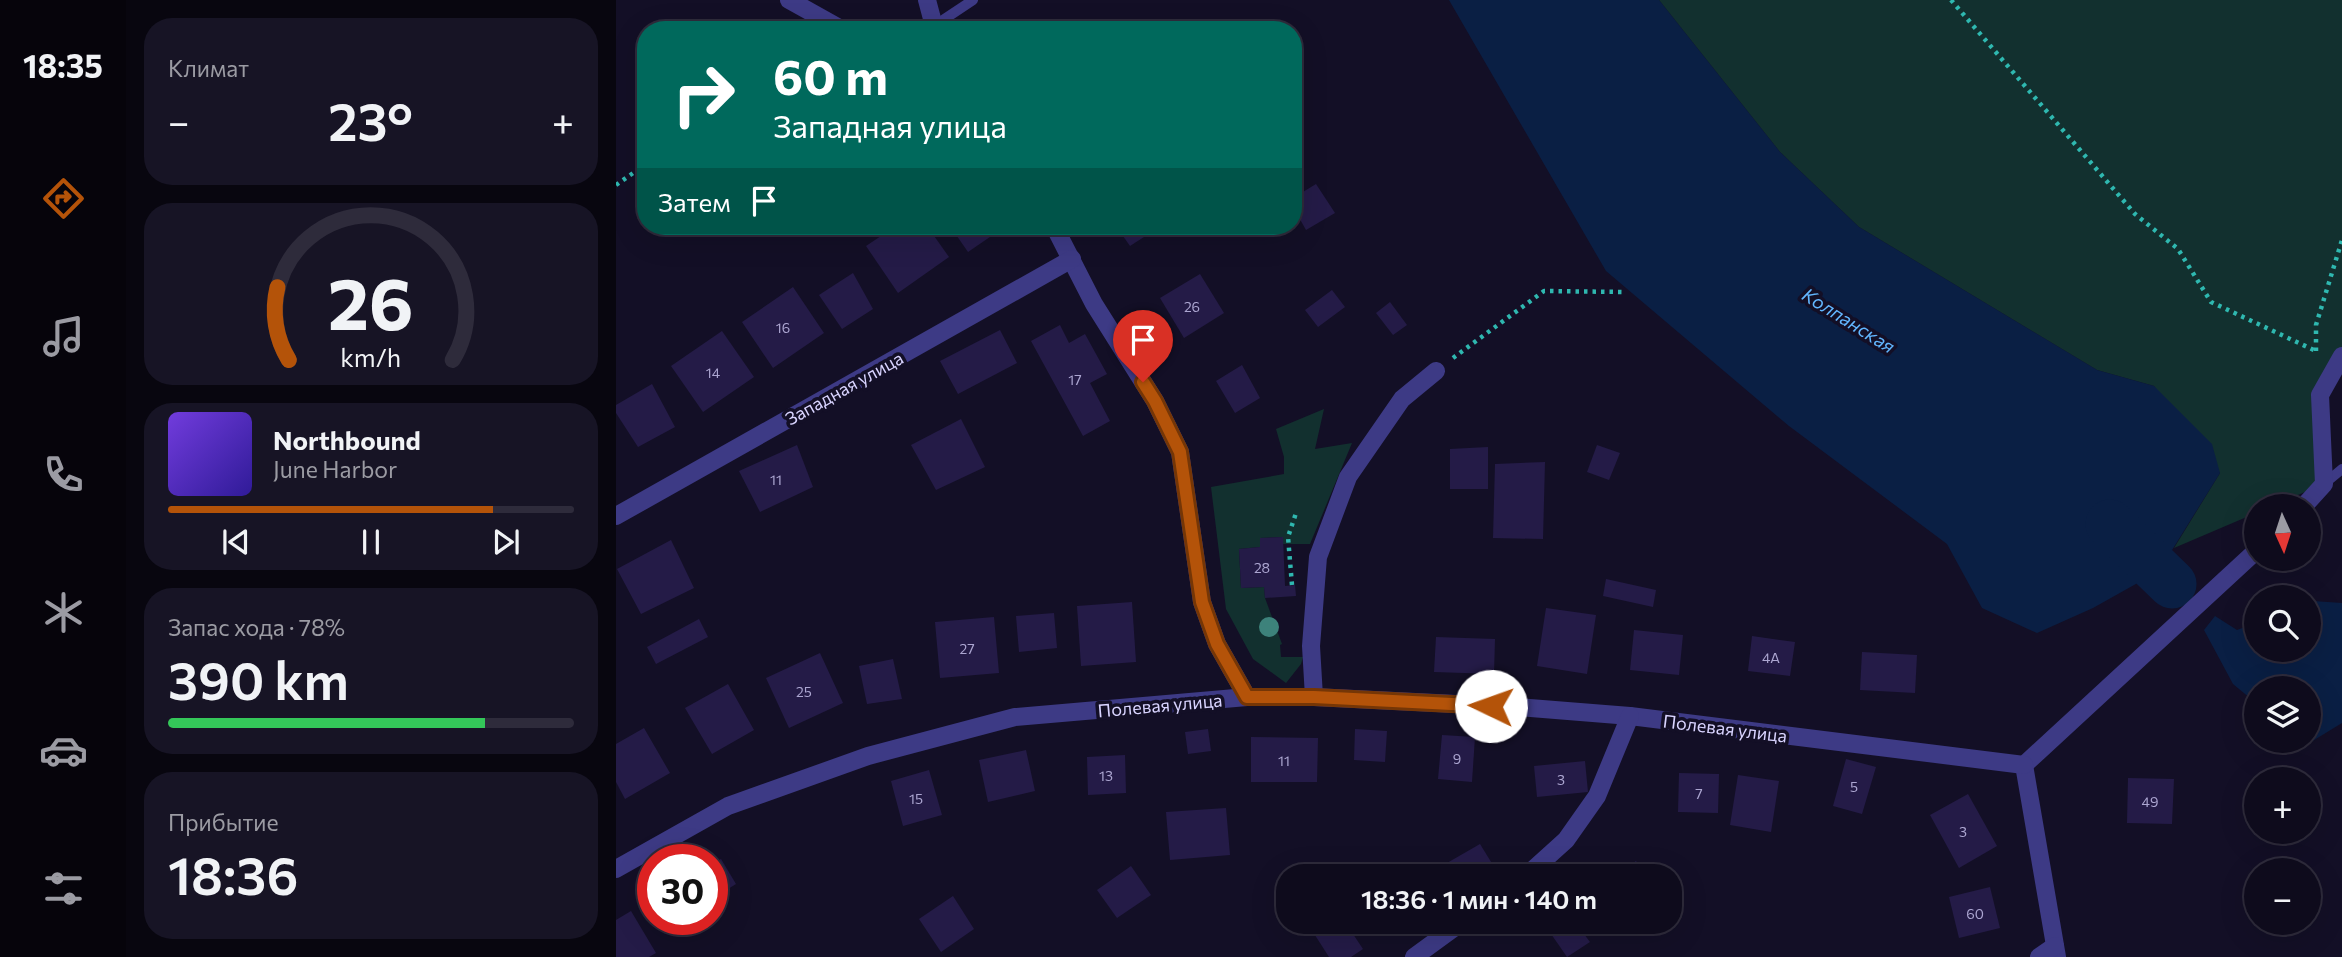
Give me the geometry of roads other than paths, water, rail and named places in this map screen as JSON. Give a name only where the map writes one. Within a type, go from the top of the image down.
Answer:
[{"type":"street","points":[[789,0],[827,21]]},
{"type":"street","points":[[927,0],[932,21]]},
{"type":"street","points":[[1059,235],[1094,304],[1155,401],[1180,452],[1202,602],[1217,644],[1247,697]]},
{"type":"street","name":"Западная улица","points":[[616,516],[1072,259]]},
{"type":"street","points":[[2314,494],[2323,484],[2320,395],[2342,356]]},
{"type":"street","points":[[1314,697],[1307,653],[1318,557],[1348,477],[1402,399],[1436,372]]},
{"type":"street","points":[[2039,957],[2056,951],[2024,765],[2244,562]]},
{"type":"street","name":"Полевая улица","points":[[616,869],[728,806],[868,756],[1015,718],[1247,697],[1314,697],[1517,707],[1630,716],[2024,765]]},
{"type":"street","points":[[1539,864],[1566,840],[1597,796],[1630,716]]},
{"type":"street","points":[[1414,957],[1445,934]]},
{"type":"lane","points":[[944,21],[972,0]]},
{"type":"lane","points":[[2323,484],[2342,469]]},
{"type":"water","name":"Колпанская","points":[[1449,0],[1659,0],[1780,152],[1859,227],[2097,370],[2154,386],[2212,444],[2220,473],[2159,571],[2093,608],[2037,633],[1982,608],[1947,544],[1789,426],[1606,271]]},
{"type":"water","points":[[2321,602],[2342,603],[2342,723],[2321,736],[2321,676],[2244,676],[2244,693],[2233,684],[2204,630],[2215,616],[2237,630],[2244,627],[2244,662],[2321,662]]},
{"type":"waterway","points":[[2110,524],[2172,584]]}]
